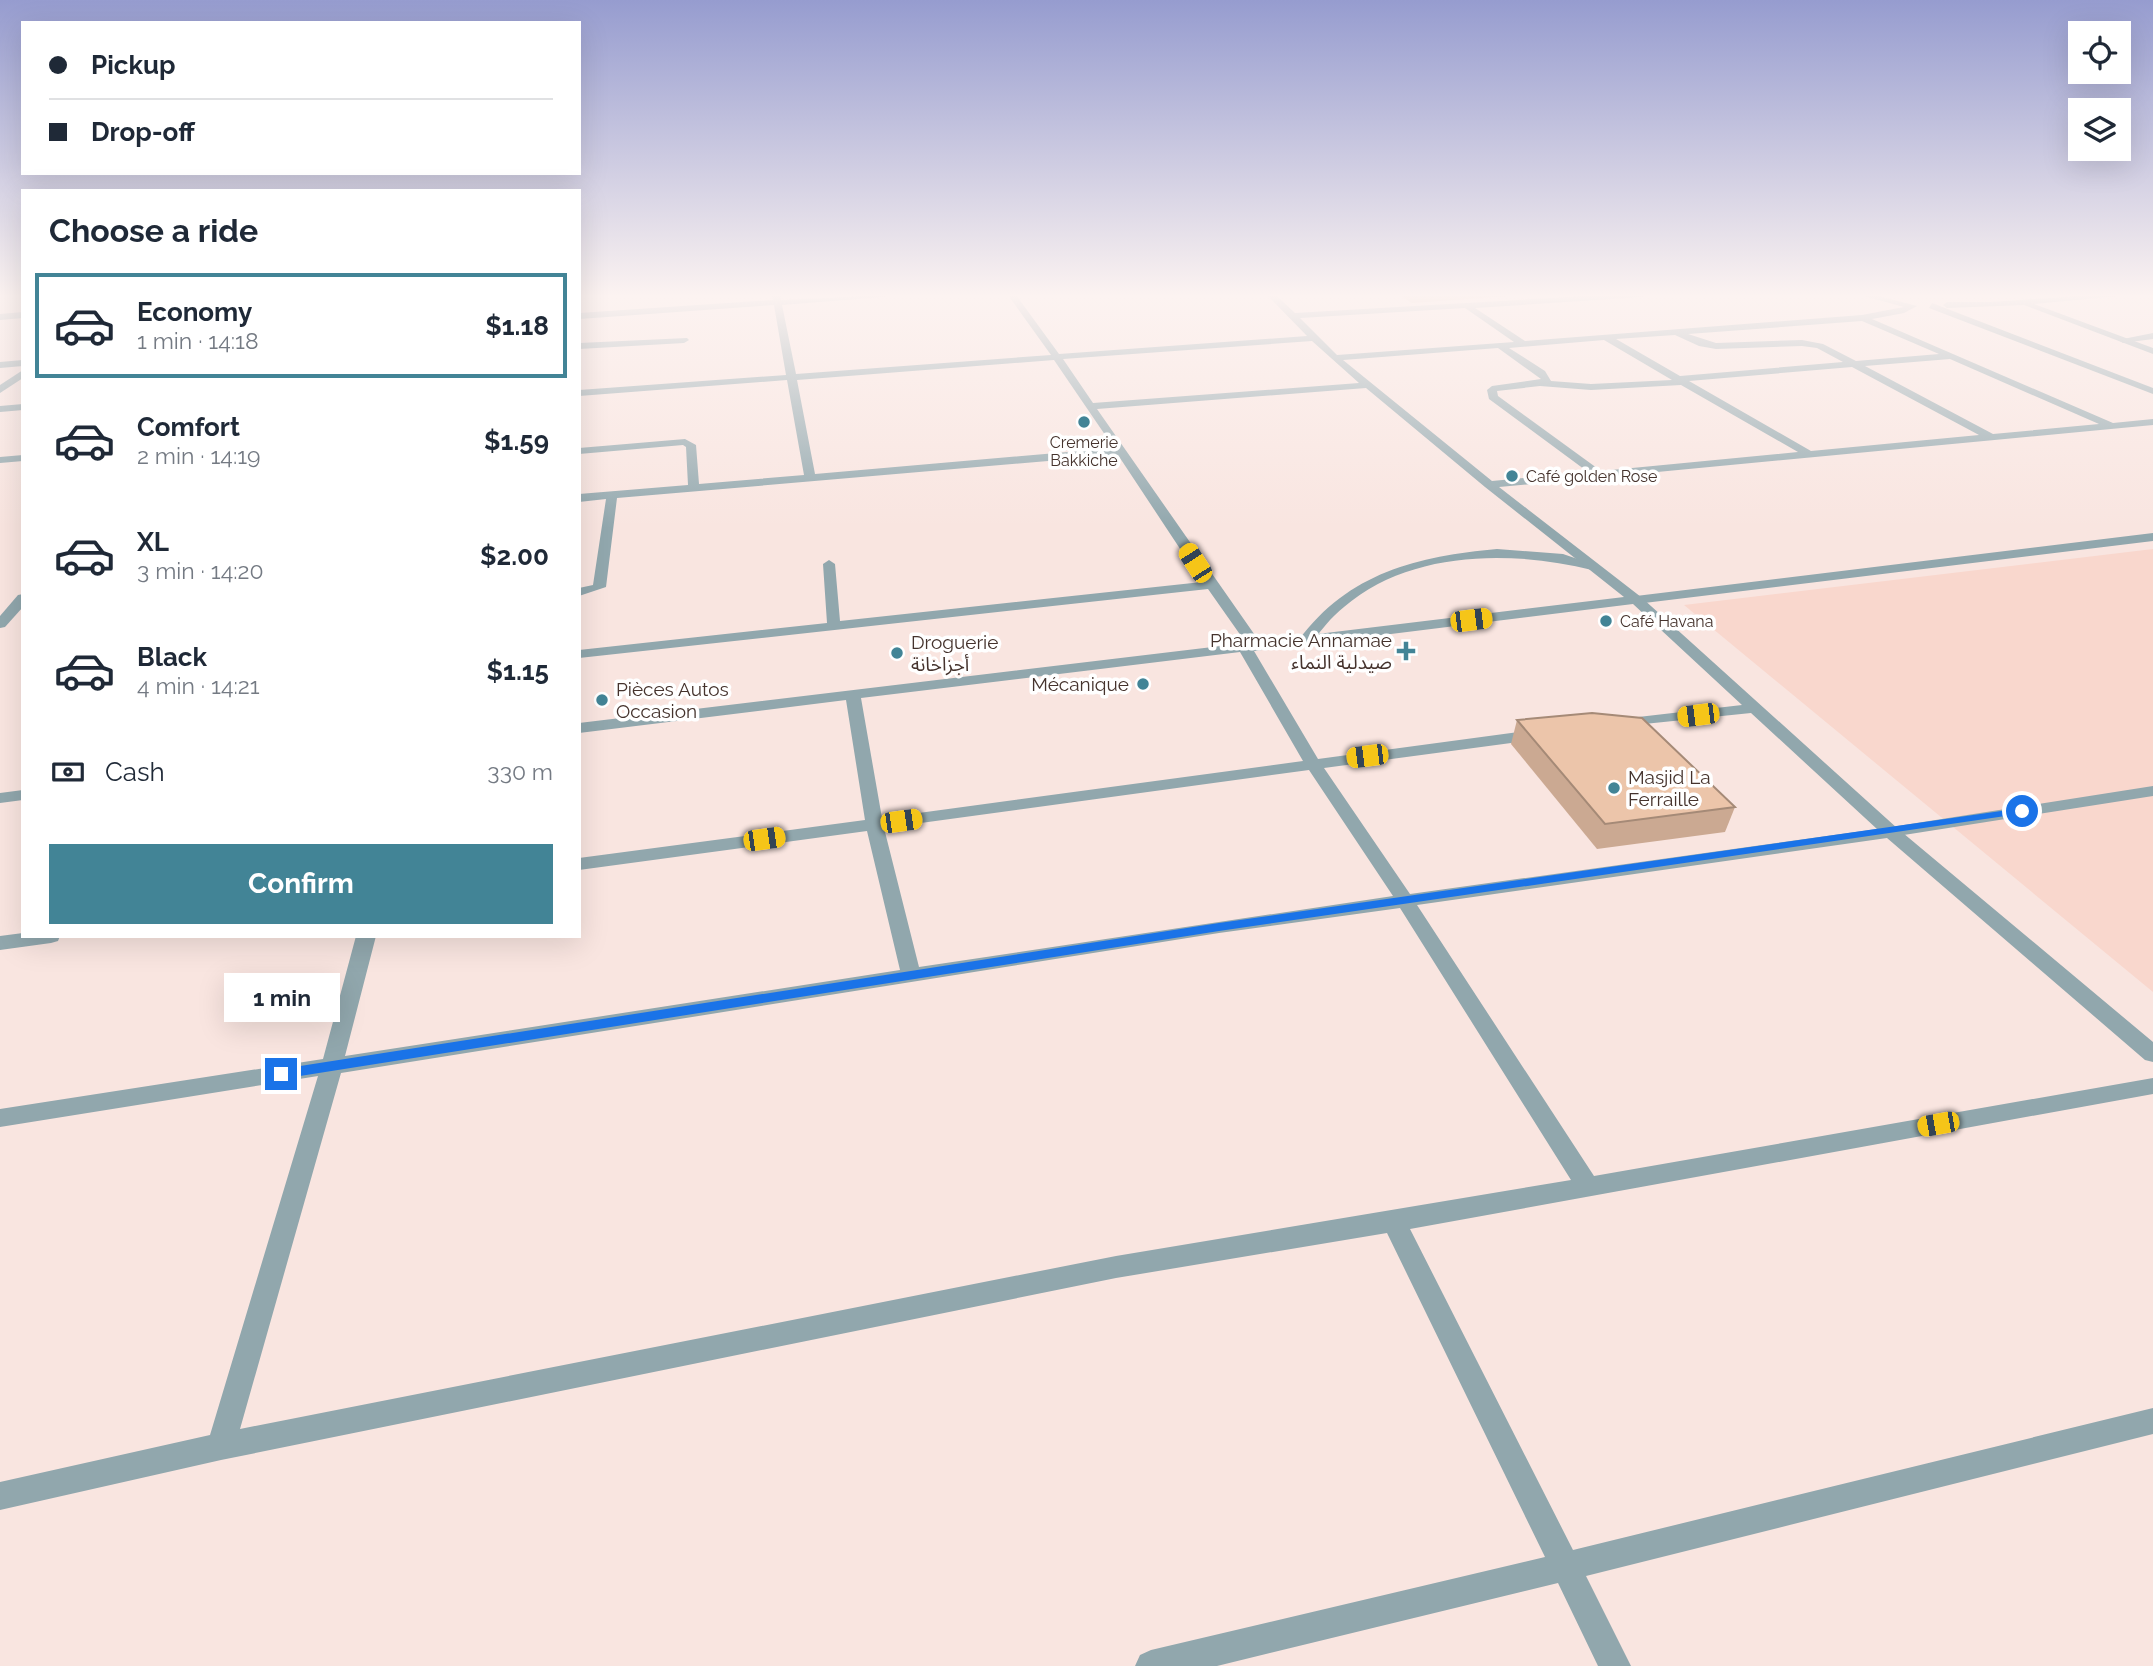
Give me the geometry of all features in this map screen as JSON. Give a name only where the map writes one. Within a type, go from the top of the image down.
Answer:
[{"type":"street","points":[[789,373],[810,477]]},
{"type":"street","points":[[581,393],[861,373]]},
{"type":"street","points":[[1069,373],[1251,647],[1312,763],[1406,902],[1588,1186]]},
{"type":"street","points":[[1353,373],[1489,485],[1636,600],[1891,832],[2153,1054]]},
{"type":"street","points":[[1541,383],[1547,380],[1547,376],[1542,373]]},
{"type":"street","points":[[1666,373],[1812,456]]},
{"type":"street","points":[[1599,475],[1492,394],[1495,388],[1541,383],[1591,387],[1771,373]]},
{"type":"street","points":[[1871,373],[1994,439]]},
{"type":"street","points":[[1990,373],[2113,426]]},
{"type":"street","points":[[2106,373],[2153,391]]},
{"type":"street","points":[[0,390],[21,374]]},
{"type":"street","points":[[1092,406],[1370,386]]},
{"type":"street","points":[[0,409],[21,407]]},
{"type":"street","points":[[1489,485],[2153,422]]},
{"type":"street","points":[[581,451],[685,442],[691,445],[694,488]]},
{"type":"street","points":[[581,498],[1122,451]]},
{"type":"street","points":[[0,460],[21,458]]},
{"type":"street","points":[[581,592],[599,587],[612,495]]},
{"type":"street","points":[[581,728],[2153,537]]},
{"type":"street","points":[[1306,640],[1343,601],[1381,577],[1414,564],[1525,552],[1559,556],[1592,566]]},
{"type":"street","points":[[830,564],[834,628]]},
{"type":"street","points":[[581,654],[1210,585]]},
{"type":"street","points":[[2,620],[21,600]]},
{"type":"street","points":[[853,696],[874,824],[911,975]]},
{"type":"street","points":[[1601,727],[1753,708]]},
{"type":"street","points":[[581,864],[1312,763],[1546,734]]},
{"type":"street","points":[[0,1118],[1219,927],[1891,832],[2153,791]]},
{"type":"street","points":[[0,798],[21,795]]},
{"type":"street","points":[[0,943],[36,938]]},
{"type":"street","points":[[221,1446],[332,1066],[365,938]]},
{"type":"street","points":[[0,1496],[221,1446],[1116,1267],[1394,1222],[2153,1086]]},
{"type":"street","points":[[1394,1222],[1615,1666]]},
{"type":"street","points":[[1151,1666],[2153,1421]]},
{"type":"shaded area","points":[[2153,549],[2153,992],[1684,605]]},
{"type":"building","name":"Masjid La Ferraille","points":[[1592,713],[1642,718],[1735,807],[1605,824],[1517,720]]},
{"type":"place","name":"Cremerie Bakkiche","points":[[1084,422]]},
{"type":"place","name":"Café golden Rose","points":[[1512,476]]},
{"type":"place","name":"Café Havana","points":[[1606,621]]},
{"type":"place","name":"Pharmacie Annamae صيدلية النماء","points":[[1406,651]]},
{"type":"place","name":"Droguerie أجزاخانة","points":[[897,653]]},
{"type":"place","name":"Mécanique","points":[[1143,684]]},
{"type":"place","name":"Pièces Autos Occasion","points":[[602,700]]},
{"type":"place","name":"Masjid La Ferraille","points":[[1614,788]]},
{"type":"route","points":[[281,1074],[1219,927],[2022,811]]}]
